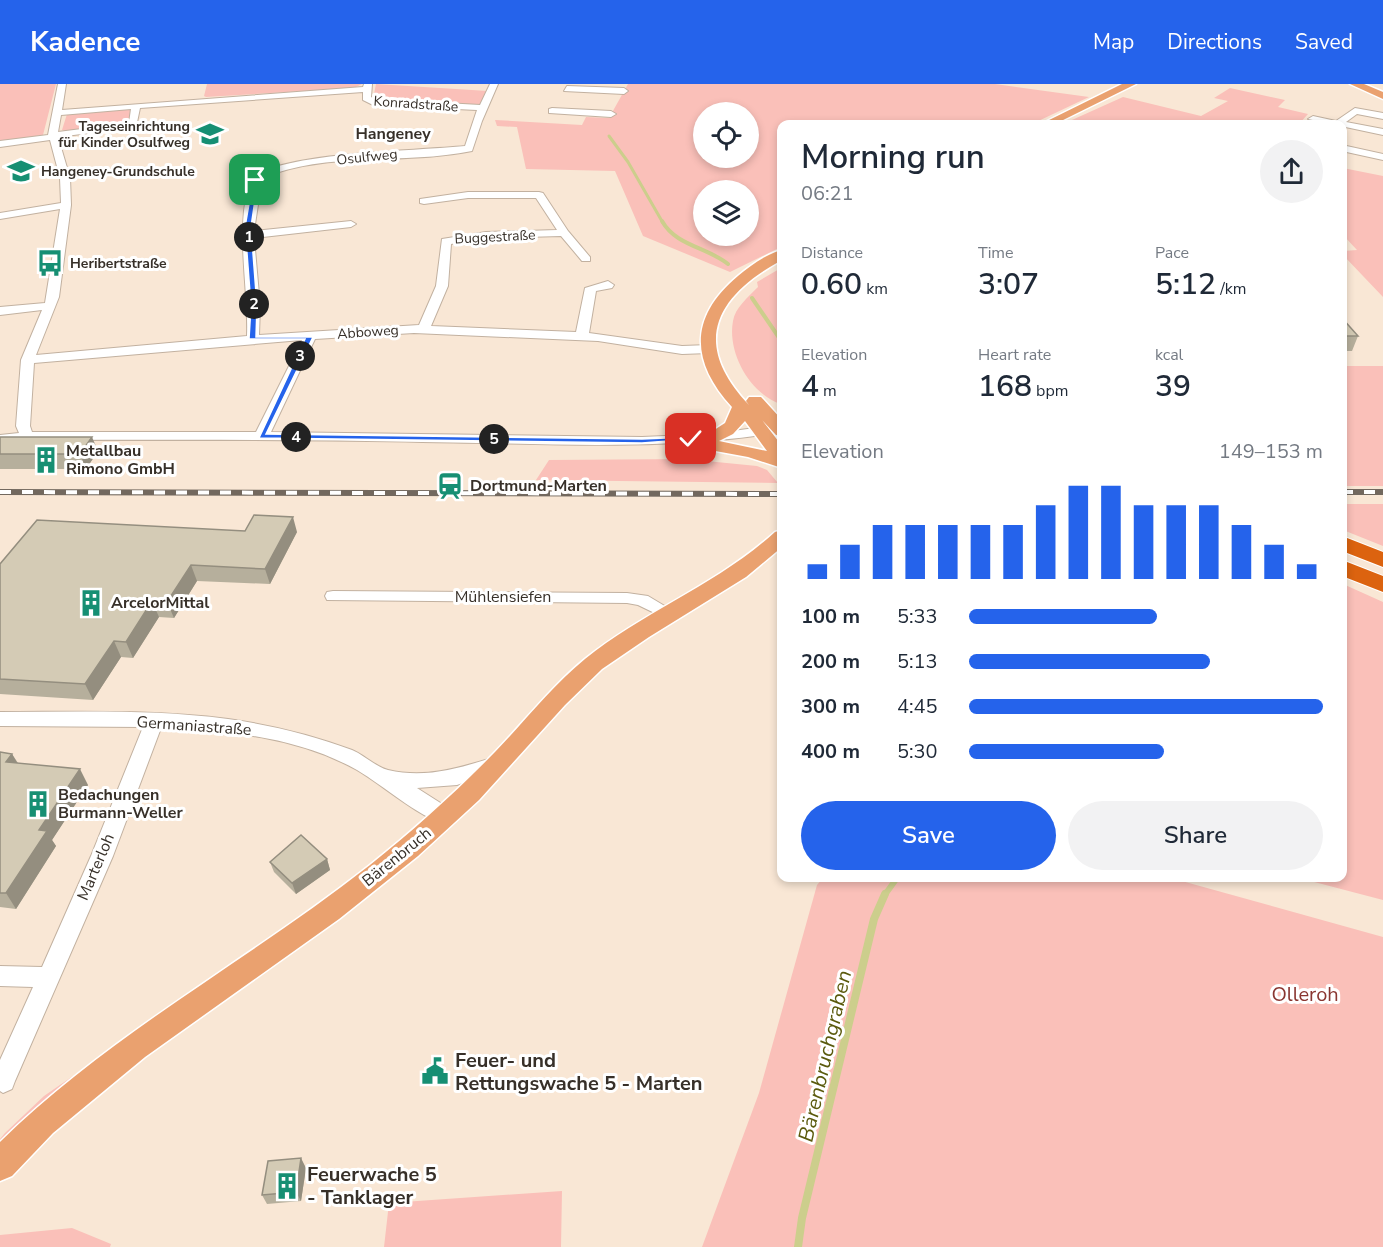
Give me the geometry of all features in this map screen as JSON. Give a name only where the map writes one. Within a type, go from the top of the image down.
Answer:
[{"type":"highway","points":[[1347,545],[1383,560]]},
{"type":"highway","points":[[1347,569],[1383,585]]},
{"type":"main road","points":[[1055,120],[1131,84]]},
{"type":"main road","points":[[1355,84],[1383,96]]},
{"type":"main road","points":[[775,435],[741,406],[718,378],[709,349],[711,317],[717,304],[741,278],[777,257]]},
{"type":"main road","points":[[775,435],[723,358],[719,338],[723,313],[738,291],[777,265]]},
{"type":"main road","points":[[714,442],[737,420],[741,406]]},
{"type":"main road","points":[[714,442],[777,460]]},
{"type":"main road","name":"Bärenbruch","points":[[0,1165],[61,1106],[118,1058],[373,878],[446,817],[586,671],[632,636],[738,572],[777,540]]},
{"type":"street","points":[[27,436],[23,426],[28,360],[57,280],[58,248],[66,205],[66,178],[53,136],[62,84]]},
{"type":"street","name":"Osulfweg","points":[[253,339],[254,306],[248,235],[255,182],[261,174],[327,161],[469,149],[494,84]]},
{"type":"street","points":[[56,114],[367,86]]},
{"type":"street","name":"Konradstraße","points":[[367,86],[366,99],[376,103],[483,108]]},
{"type":"street","points":[[552,111],[610,116],[626,87],[567,88]]},
{"type":"street","points":[[196,100],[201,91]]},
{"type":"street","points":[[0,144],[133,125],[136,106]]},
{"type":"street","points":[[1343,120],[1355,111],[1383,116]]},
{"type":"street","points":[[1313,119],[1320,120]]},
{"type":"street","points":[[1347,125],[1383,132]]},
{"type":"street","points":[[1347,149],[1383,157]]},
{"type":"street","points":[[424,200],[468,195],[539,195],[564,234],[586,259]]},
{"type":"street","points":[[0,216],[66,205]]},
{"type":"street","points":[[248,235],[351,224]]},
{"type":"street","name":"Buggestraße","points":[[424,329],[442,286],[446,241],[486,235],[564,234]]},
{"type":"street","points":[[582,336],[591,288],[608,285]]},
{"type":"street","points":[[0,311],[49,306]]},
{"type":"street","name":"Abboweg","points":[[28,360],[253,339],[424,329],[582,336],[682,350],[709,349]]},
{"type":"street","points":[[261,437],[310,337]]},
{"type":"street","points":[[0,439],[27,436],[261,437],[642,441],[662,445],[775,435]]},
{"type":"street","name":"Mühlensiefen","points":[[333,596],[627,598],[642,600],[669,614]]},
{"type":"street","name":"Germaniastraße","points":[[0,719],[154,722],[236,727],[298,739],[348,757],[446,817]]},
{"type":"street","name":"Marterloh","points":[[3,1082],[102,856],[154,722]]},
{"type":"street","name":"Germaniastraße","points":[[380,775],[407,781],[447,781],[500,762]]},
{"type":"street","points":[[0,976],[48,977]]},
{"type":"green space","points":[[0,84],[56,84],[43,135],[0,142]]},
{"type":"green space","points":[[207,84],[362,84],[354,88],[206,97],[204,96]]},
{"type":"green space","points":[[376,84],[488,91],[480,105],[377,101],[373,99]]},
{"type":"green space","points":[[628,84],[995,84],[1089,97],[1040,120],[777,120],[777,249],[730,272],[643,236],[615,171],[526,169],[517,127],[497,126],[495,120],[582,125],[586,117],[609,118]]},
{"type":"green space","points":[[1230,88],[1285,100],[1278,107],[1308,114],[1303,120],[1072,120],[1123,97],[1201,116],[1228,101],[1214,98]]},
{"type":"green space","points":[[124,108],[133,110],[131,123],[69,132],[62,130],[67,114]]},
{"type":"green space","points":[[1347,169],[1383,176],[1383,297],[1347,259],[1347,251],[1357,250],[1347,239]]},
{"type":"green space","points":[[777,270],[777,402],[751,382],[737,359],[734,346],[732,333],[736,312],[758,287],[757,282]]},
{"type":"green space","points":[[1347,366],[1383,366],[1383,486],[1347,486]]},
{"type":"green space","points":[[686,459],[757,466],[767,470],[777,483],[536,480],[549,460]]},
{"type":"green space","points":[[1347,504],[1383,504],[1383,546],[1347,532]]},
{"type":"green space","points":[[1347,586],[1383,602],[1383,900],[1314,882],[1347,882]]},
{"type":"green space","name":"Olleroh","points":[[820,882],[1185,882],[1383,937],[1383,1247],[702,1247],[759,1093]]},
{"type":"green space","points":[[73,1076],[75,1079],[0,1149],[0,1139],[5,1133],[44,1096]]},
{"type":"green space","points":[[562,1191],[561,1247],[384,1247],[389,1203]]},
{"type":"green space","points":[[72,1228],[111,1244],[110,1247],[0,1247],[0,1235]]},
{"type":"building","points":[[1347,324],[1358,336],[1347,336]]},
{"type":"building","points":[[0,437],[92,437],[80,454],[0,454]]},
{"type":"building","name":"ArcelorMittal","points":[[254,515],[293,517],[265,569],[191,565],[167,602],[152,601],[126,642],[114,641],[85,684],[0,679],[0,564],[37,520],[245,531]]},
{"type":"building","points":[[0,752],[12,754],[6,762],[80,769],[39,830],[47,831],[6,893],[0,893]]},
{"type":"building","points":[[301,835],[327,859],[292,883],[270,862]]},
{"type":"building","points":[[301,1158],[296,1192],[262,1195],[268,1161]]},
{"type":"waterway","name":"Bärenbruchgraben","points":[[609,136],[628,162],[663,223]]},
{"type":"waterway","name":"Bärenbruchgraben","points":[[662,221],[675,236],[728,264]]},
{"type":"waterway","name":"Bärenbruchgraben","points":[[752,298],[777,335]]},
{"type":"waterway","name":"Bärenbruchgraben","points":[[884,896],[894,882]]},
{"type":"waterway","name":"Bärenbruchgraben","points":[[798,1247],[802,1218],[874,919],[884,896]]},
{"type":"railway","points":[[0,492],[777,494]]},
{"type":"railway","points":[[1347,492],[1383,492]]},
{"type":"place","name":"Tageseinrichtung für Kinder Osulfweg","points":[[210,134]]},
{"type":"place","name":"Hangeney-Grundschule","points":[[21,171]]},
{"type":"place","name":"Heribertstraße","points":[[50,263]]},
{"type":"place","name":"Metallbau Rimono GmbH","points":[[46,460]]},
{"type":"place","name":"Dortmund-Marten","points":[[450,486]]},
{"type":"place","name":"ArcelorMittal","points":[[91,603]]},
{"type":"place","name":"Bedachungen Burmann-Weller","points":[[38,804]]},
{"type":"place","name":"Feuer- und Rettungswache 5 - Marten","points":[[435,1071]]},
{"type":"place","name":"Feuerwache 5 - Tanklager","points":[[287,1186]]},
{"type":"district","name":"Hangeney","points":[[393,134]]},
{"type":"route","points":[[255,180],[248,227],[254,306],[253,339],[310,337],[261,437],[345,436],[642,441],[691,439]]}]
